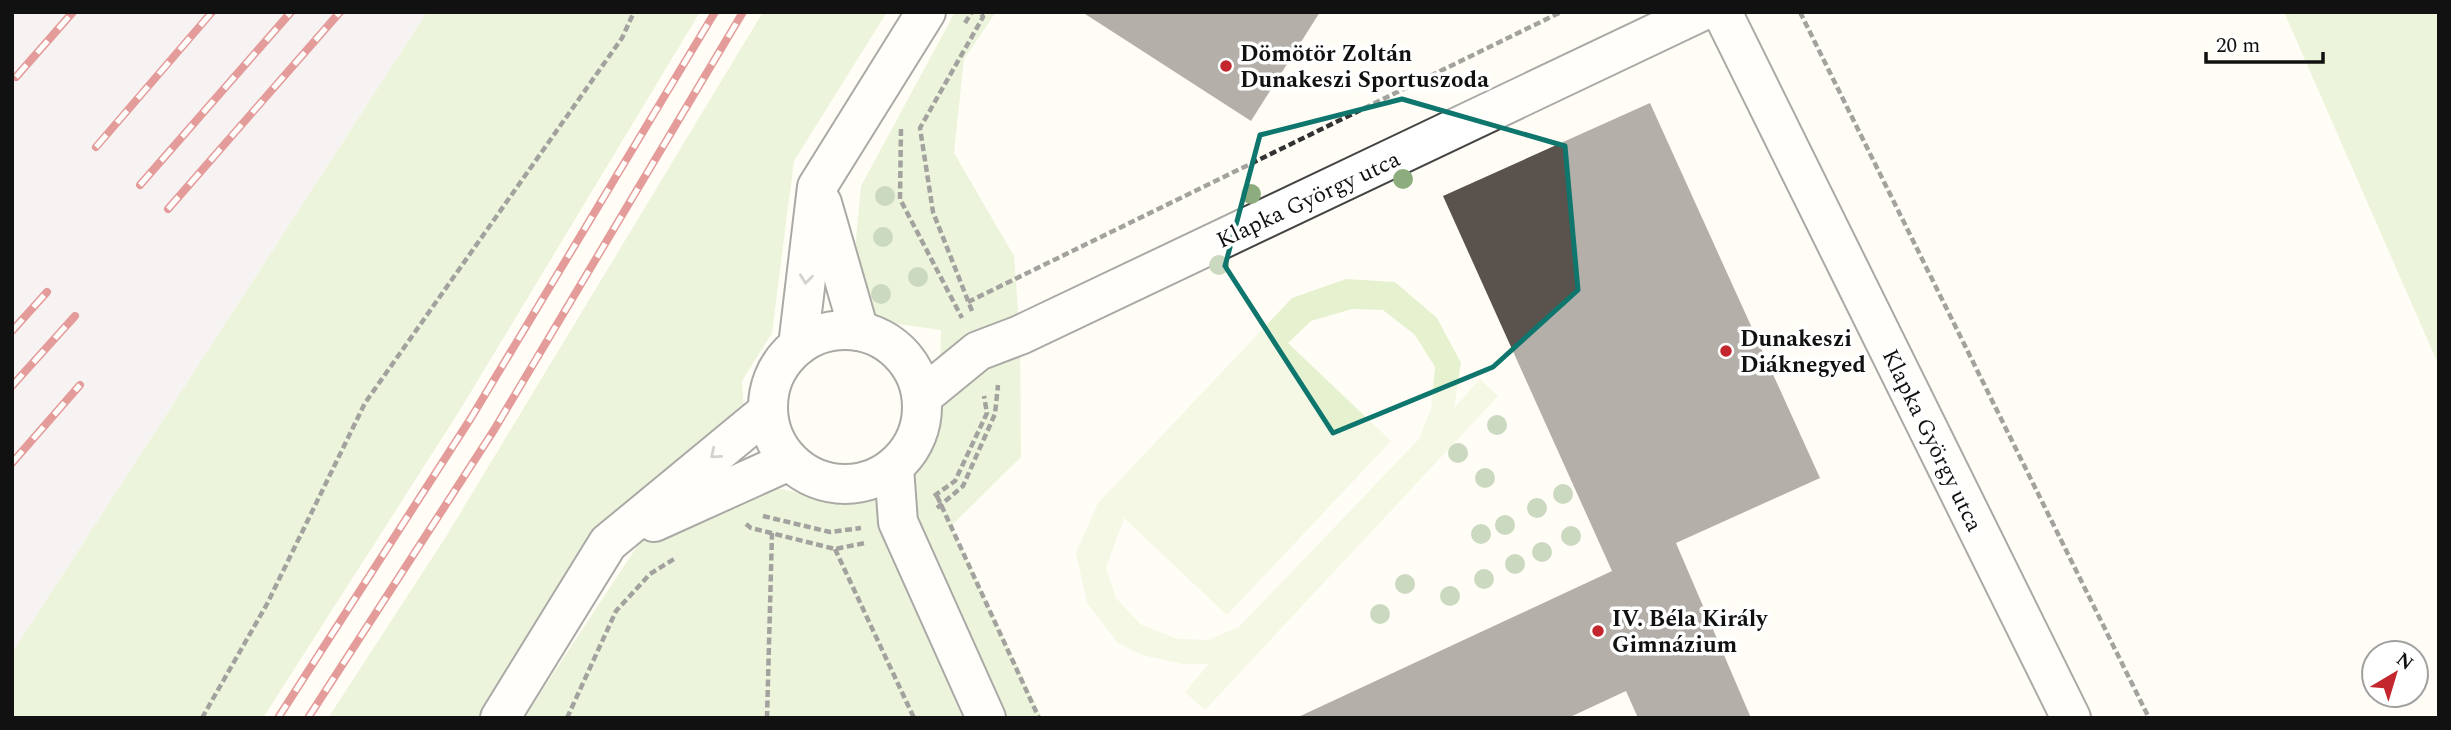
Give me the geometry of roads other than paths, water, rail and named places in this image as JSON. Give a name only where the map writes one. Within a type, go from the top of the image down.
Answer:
[{"type":"street","points":[[797,346],[817,187],[926,12]]},
{"type":"street","name":"Klapka György utca","points":[[923,396],[982,350],[1032,330],[1700,12]]},
{"type":"street","name":"Klapka György utca","points":[[1722,12],[2071,718]]},
{"type":"street","points":[[817,187],[859,331]]},
{"type":"street","points":[[837,330],[859,331],[880,337],[898,349],[914,371],[923,396],[922,424],[912,448],[894,468],[874,480],[852,485],[828,483],[807,475],[789,460],[778,446],[771,429],[768,387],[780,364],[797,346],[816,334],[837,330]]},
{"type":"street","points":[[500,718],[608,543],[768,411]]},
{"type":"street","points":[[608,543],[789,460]]},
{"type":"street","points":[[894,468],[901,528],[986,718]]},
{"type":"street","points":[[852,485],[901,528]]},
{"type":"railway","points":[[16,77],[73,12]]},
{"type":"railway","points":[[96,147],[212,12]]},
{"type":"railway","points":[[140,185],[291,12]]},
{"type":"railway","points":[[168,209],[340,12]]},
{"type":"railway","points":[[278,718],[471,418],[715,12]]},
{"type":"railway","points":[[308,718],[494,430],[743,12]]},
{"type":"railway","points":[[12,331],[47,292]]},
{"type":"railway","points":[[12,386],[75,316]]},
{"type":"railway","points":[[12,463],[80,385]]},
{"type":"place","name":"Dömötör Zoltán Dunakeszi Sportuszoda","points":[[1226,66]]},
{"type":"place","name":"Dunakeszi Diáknegyed","points":[[1726,351]]},
{"type":"place","name":"IV. Béla Király Gimnázium","points":[[1598,631]]}]
